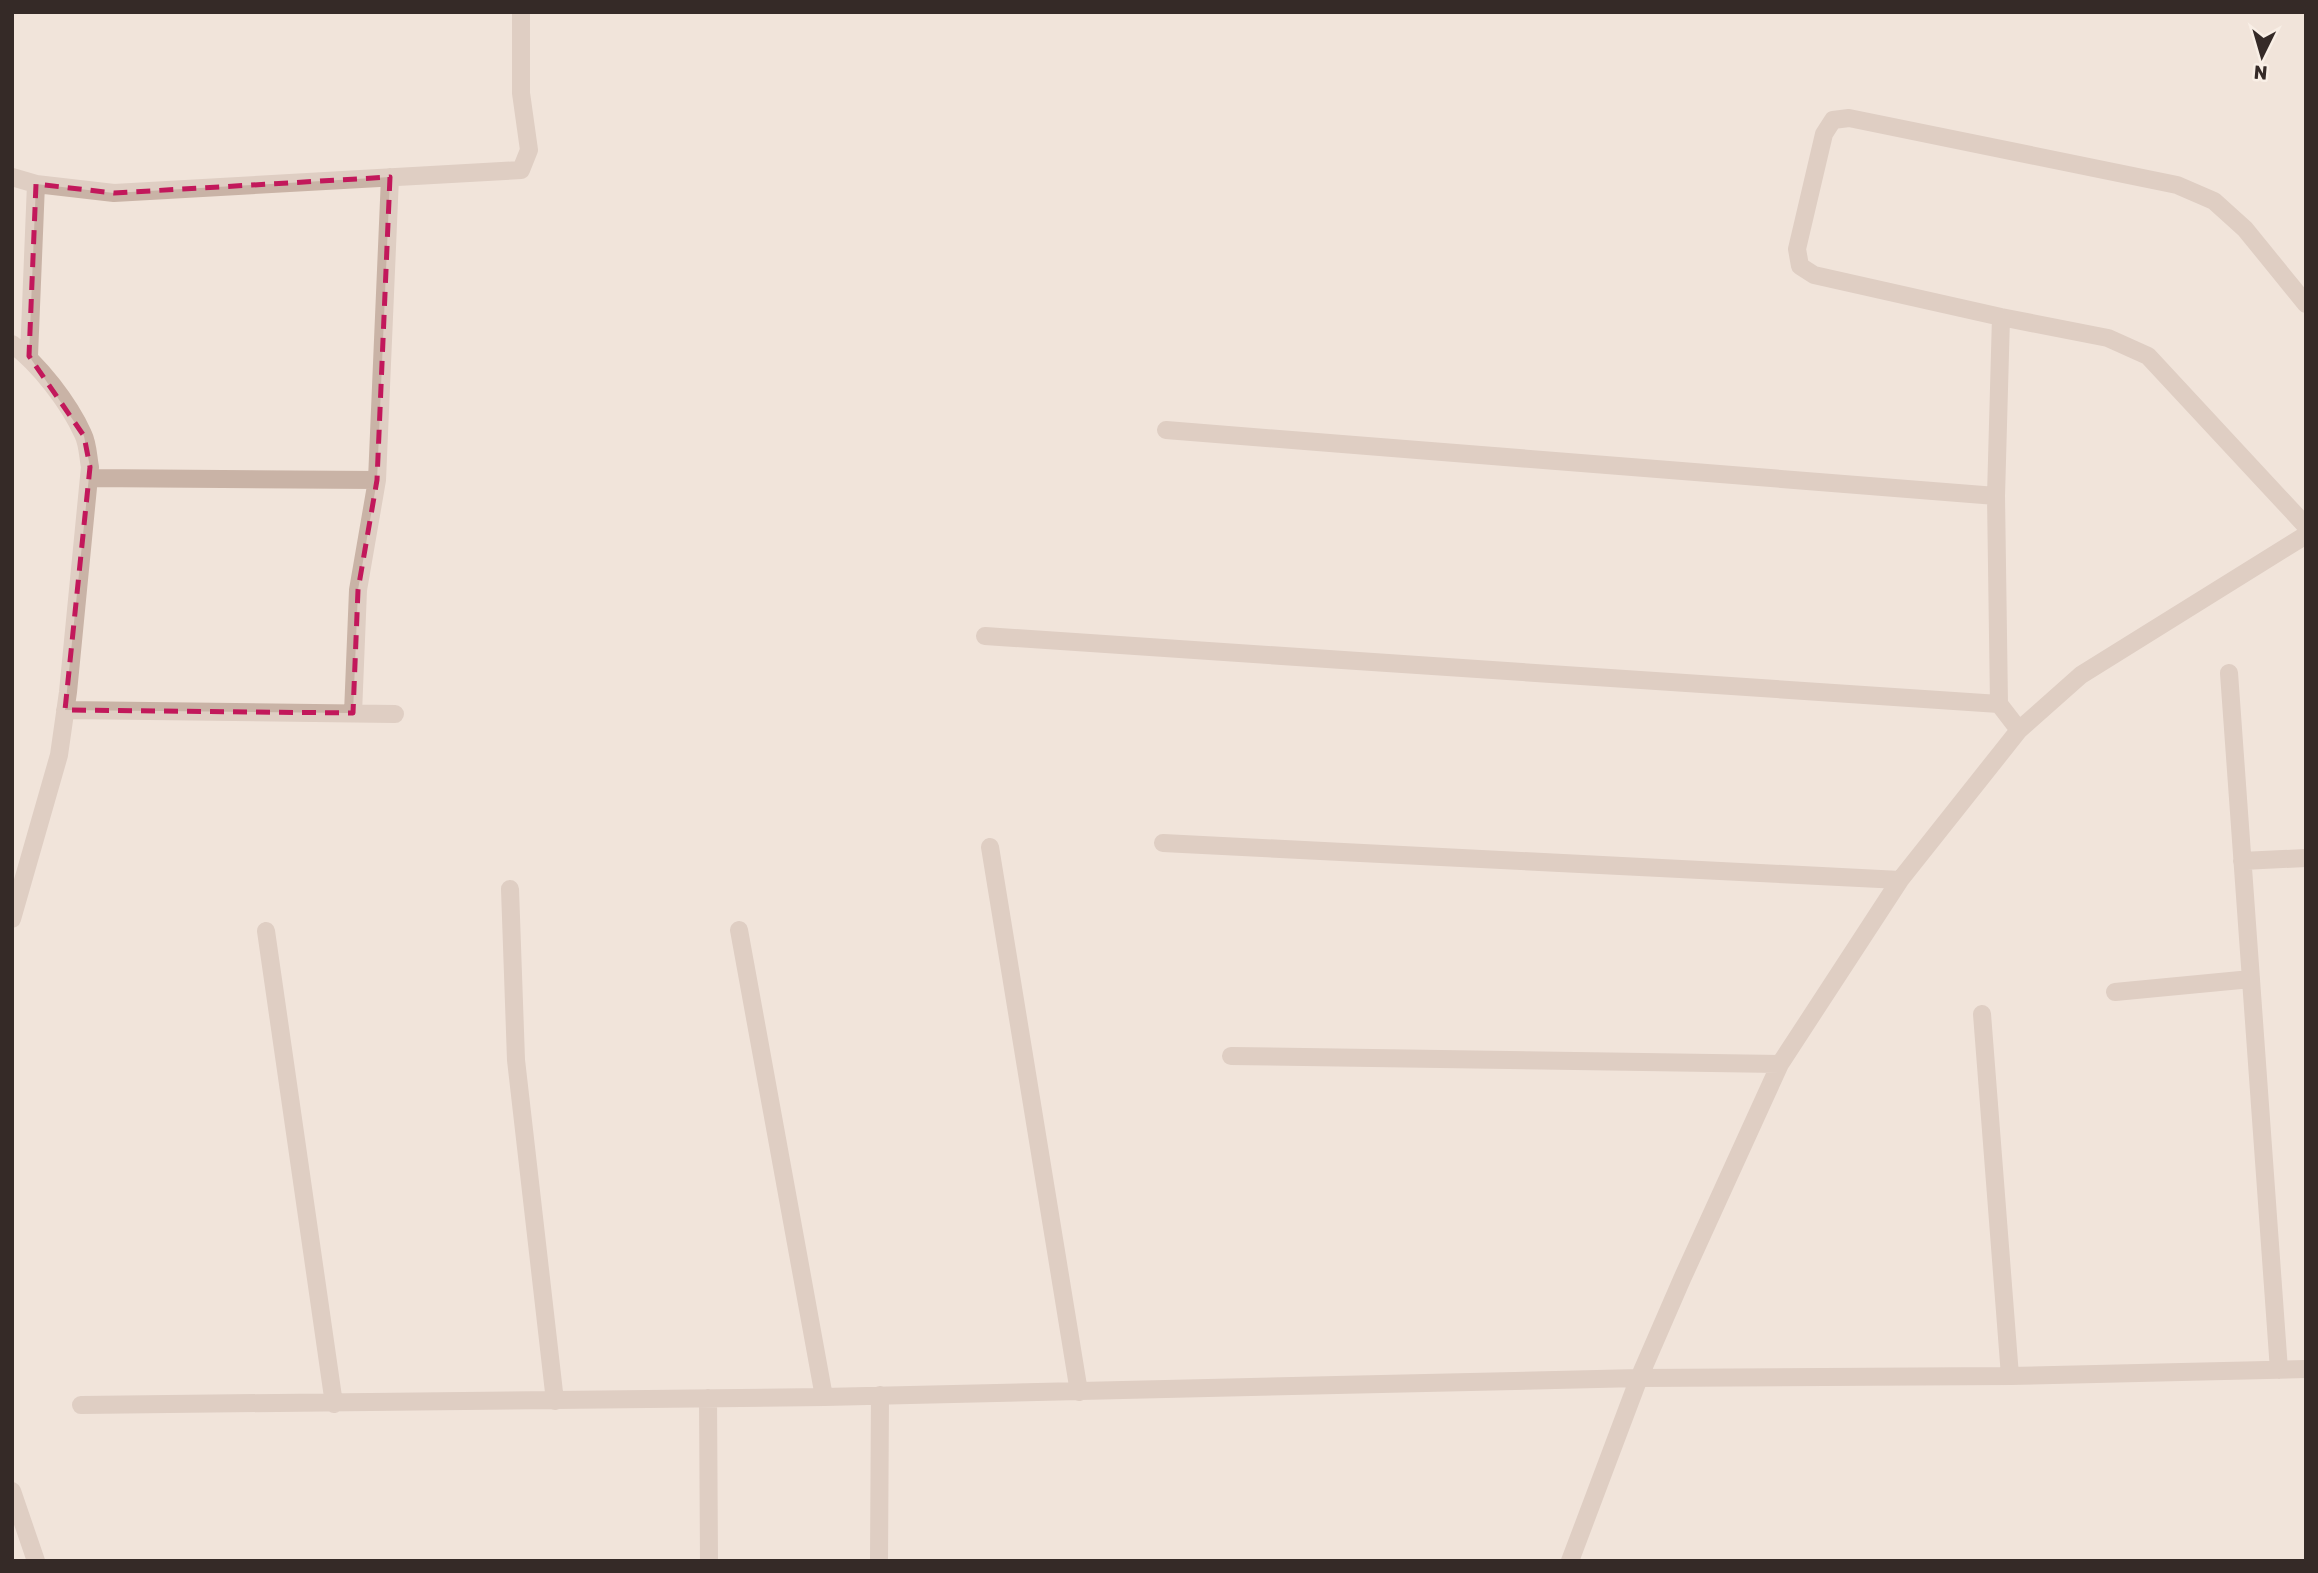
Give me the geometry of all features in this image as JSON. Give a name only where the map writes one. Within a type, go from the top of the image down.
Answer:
[{"type":"street","points":[[12,177],[36,184],[114,193],[521,170],[529,150],[521,93],[521,12]]},
{"type":"street","points":[[2306,304],[2245,229],[2214,201],[2177,185],[1849,118],[1833,120],[1824,134],[1797,249],[1800,266],[1814,275],[2108,338],[2148,356],[2306,526]]},
{"type":"street","points":[[353,713],[358,590],[377,480],[390,177]]},
{"type":"street","points":[[29,356],[36,184]]},
{"type":"street","points":[[2001,317],[1996,496],[1999,704],[2019,730]]},
{"type":"street","points":[[12,344],[29,356],[65,404],[84,436],[90,467],[59,755],[16,894],[12,919]]},
{"type":"street","points":[[1166,430],[1996,496]]},
{"type":"street","points":[[89,478],[377,480]]},
{"type":"street","points":[[1570,1561],[1639,1378],[1780,1064],[1900,880],[2019,730],[2081,675],[2306,535]]},
{"type":"street","points":[[985,636],[1999,704]]},
{"type":"street","points":[[2229,673],[2279,1370]]},
{"type":"street","points":[[65,710],[395,714]]},
{"type":"street","points":[[1163,843],[1900,880]]},
{"type":"street","points":[[990,847],[1079,1392]]},
{"type":"street","points":[[2242,861],[2306,858]]},
{"type":"street","points":[[510,890],[516,1060],[555,1401]]},
{"type":"street","points":[[739,930],[824,1397]]},
{"type":"street","points":[[266,931],[334,1404]]},
{"type":"street","points":[[2115,992],[2251,979]]},
{"type":"street","points":[[1982,1014],[2010,1376]]},
{"type":"street","points":[[1231,1056],[1780,1064]]},
{"type":"street","points":[[81,1405],[824,1397],[1639,1378],[2010,1376],[2306,1369]]},
{"type":"street","points":[[879,1561],[880,1395]]},
{"type":"street","points":[[708,1398],[709,1561]]},
{"type":"street","points":[[12,1491],[36,1561]]},
{"type":"highlighted area","points":[[390,177],[377,480],[358,590],[353,713],[65,710],[90,467],[84,436],[29,356],[36,184],[114,193]]}]
